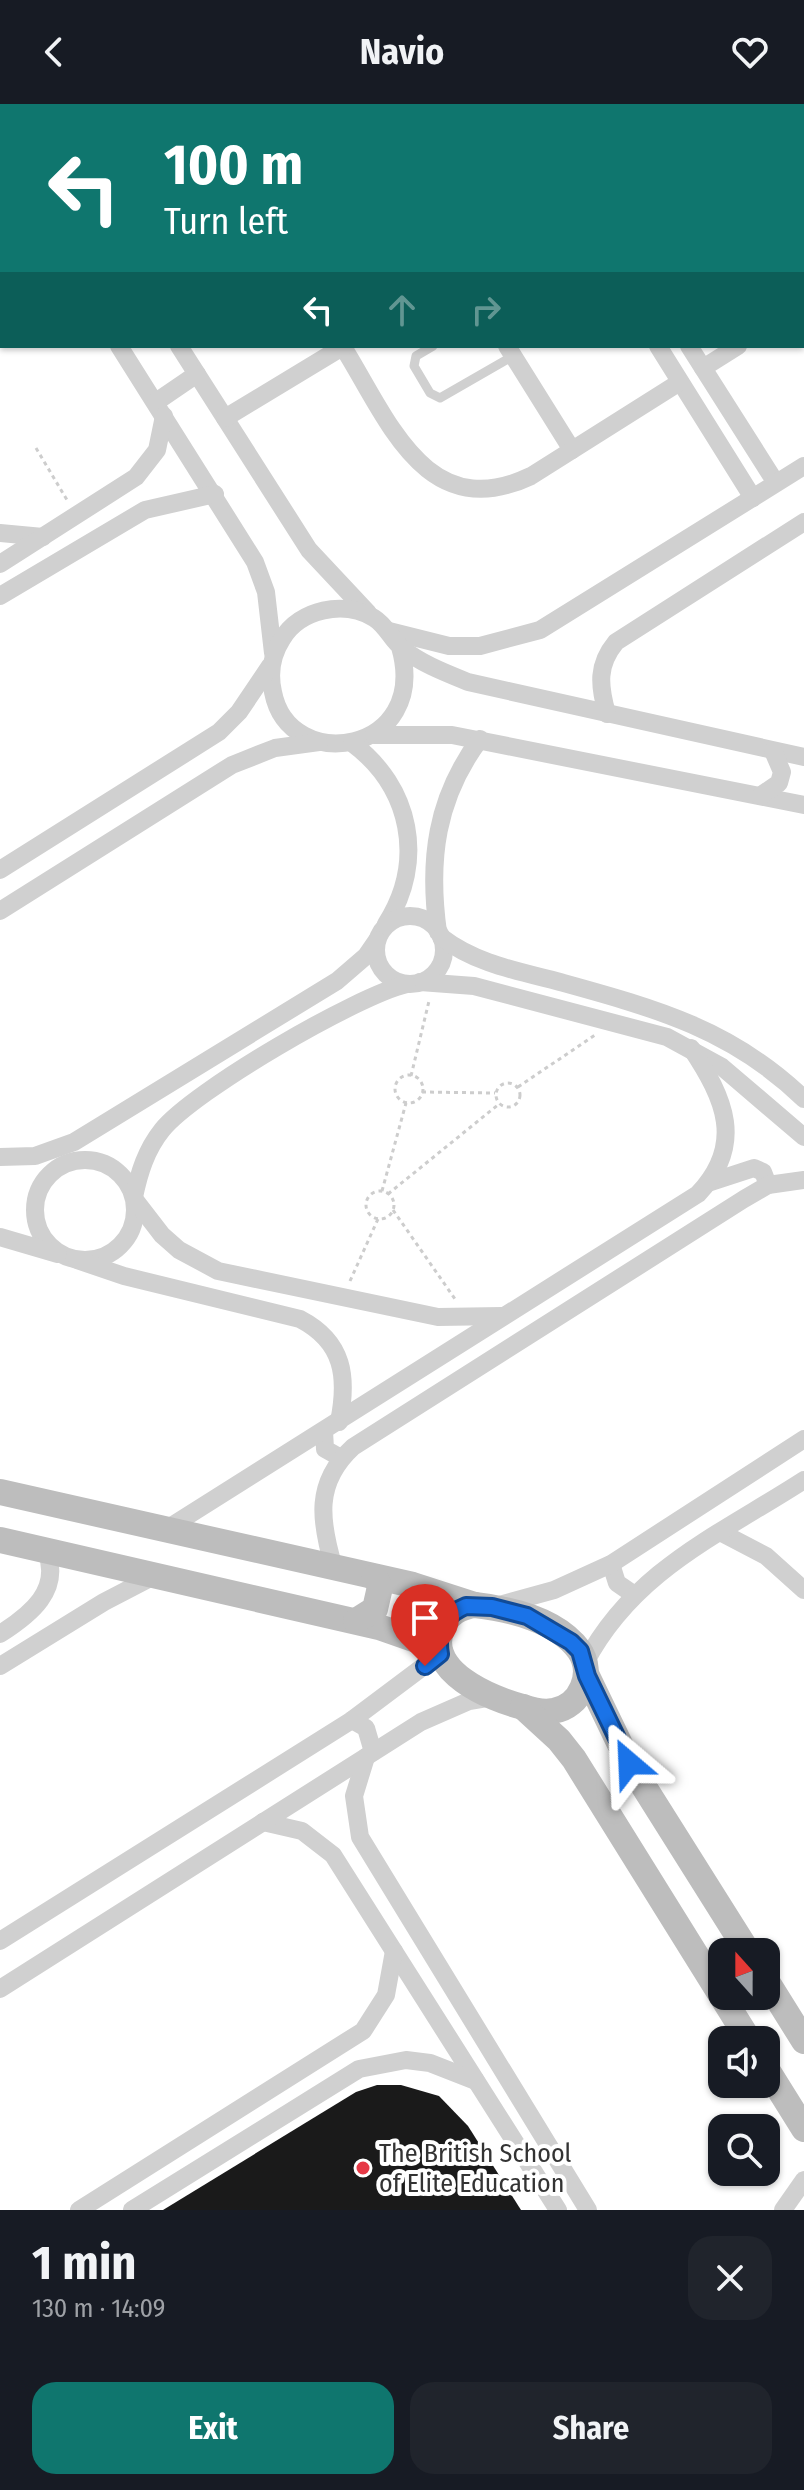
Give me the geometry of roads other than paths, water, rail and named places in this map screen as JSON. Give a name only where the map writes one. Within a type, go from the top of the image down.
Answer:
[{"type":"street","points":[[120,348],[255,562],[272,624],[274,698],[281,713],[292,726],[322,742]]},
{"type":"street","points":[[0,911],[207,779],[251,755],[287,746],[352,743],[371,735],[388,723],[406,687],[406,667],[400,647],[389,631],[309,550],[180,348]]},
{"type":"street","points":[[225,418],[341,348]]},
{"type":"street","points":[[345,348],[409,452],[424,469],[443,481],[465,489],[487,490],[510,486],[680,382]]},
{"type":"street","points":[[659,348],[753,498]]},
{"type":"street","points":[[690,348],[776,483]]},
{"type":"street","points":[[703,368],[735,348]]},
{"type":"street","points":[[510,351],[572,450]]},
{"type":"street","points":[[0,564],[120,490],[148,465],[157,450],[160,409],[197,374]]},
{"type":"street","points":[[389,631],[418,641],[480,646],[540,630],[804,466]]},
{"type":"street","points":[[0,596],[145,510],[215,494]]},
{"type":"street","points":[[607,714],[599,681],[607,653],[616,642],[804,522]]},
{"type":"street","points":[[0,533],[43,537]]},
{"type":"street","points":[[0,870],[191,752],[239,712],[290,630],[314,613],[334,609],[354,610],[373,618]]},
{"type":"street","points":[[400,647],[468,682],[804,757]]},
{"type":"street","points":[[371,735],[425,732],[480,739],[804,805]]},
{"type":"street","points":[[480,739],[463,762],[441,813],[434,864],[440,935],[444,948],[438,969],[420,983],[358,1001],[177,1113],[148,1152],[134,1199],[134,1220],[121,1244],[96,1259],[68,1257],[45,1242],[37,1227],[34,1209],[37,1191],[47,1176],[62,1165],[79,1160],[97,1161],[114,1168],[126,1181],[134,1199],[162,1235],[198,1261],[240,1277],[426,1316],[469,1319],[508,1315]]},
{"type":"street","points":[[0,1157],[35,1156],[74,1142],[337,981],[366,956],[398,902],[407,873],[405,826],[400,801],[389,778],[373,758],[352,743]]},
{"type":"street","points":[[760,796],[779,783],[782,772],[773,751]]},
{"type":"street","points":[[191,752],[206,765],[207,779]]},
{"type":"street","points":[[804,1099],[763,1064],[687,1020],[480,960],[440,935],[422,918],[412,916],[391,921],[380,934],[378,964],[385,974],[420,983],[474,986],[615,1021],[691,1048],[751,1088],[804,1137]]},
{"type":"street","points":[[165,1530],[687,1203],[708,1183],[726,1143],[727,1121],[714,1085],[691,1048]]},
{"type":"street","points":[[62,1165],[74,1142]]},
{"type":"street","points":[[35,1156],[62,1165]]},
{"type":"street","points":[[708,1183],[754,1168],[766,1176],[768,1185]]},
{"type":"street","points":[[334,1568],[321,1522],[322,1499],[328,1477],[341,1458],[368,1436],[768,1185],[804,1180]]},
{"type":"street","points":[[0,1237],[124,1276],[300,1319],[315,1327],[332,1344],[342,1366],[344,1384],[325,1449],[341,1458]]},
{"type":"street","points":[[0,1941],[352,1720],[440,1651],[445,1622],[458,1609],[554,1590],[611,1564],[804,1439]]},
{"type":"street","points":[[0,1540],[356,1621],[440,1651],[456,1673],[493,1697],[523,1707],[554,1711],[576,1699],[586,1670],[615,1614],[633,1594],[667,1567],[804,1480]]},
{"type":"street","points":[[0,1492],[375,1577],[527,1616],[560,1634],[580,1651],[629,1763],[739,1938]]},
{"type":"street","points":[[722,1533],[766,1556],[804,1590]]},
{"type":"street","points":[[0,1634],[33,1611],[50,1582],[52,1565],[46,1551]]},
{"type":"street","points":[[611,1564],[617,1583],[633,1594]]},
{"type":"street","points":[[0,1666],[154,1576]]},
{"type":"street","points":[[356,1621],[375,1609],[380,1587],[375,1577]]},
{"type":"street","points":[[33,1611],[43,1610],[51,1615],[54,1625],[51,1634]]},
{"type":"street","points":[[0,1989],[445,1710],[469,1701],[493,1697]]},
{"type":"street","points":[[523,1707],[559,1740],[592,1787],[740,2026]]},
{"type":"street","points":[[352,1720],[371,1735],[370,1755],[355,1786],[354,1817],[371,1859],[588,2210]]},
{"type":"street","points":[[592,1787],[603,1769],[612,1764],[629,1763]]},
{"type":"street","points":[[263,1822],[292,1828],[318,1841],[346,1875],[558,2210]]},
{"type":"street","points":[[346,1875],[351,1860],[361,1856],[371,1859]]},
{"type":"street","points":[[79,2210],[363,2031],[377,2014],[386,1995],[394,1951]]},
{"type":"street","points":[[780,2002],[804,2041]]},
{"type":"street","points":[[346,2043],[359,2052],[359,2069]]},
{"type":"street","points":[[132,2210],[359,2069],[406,2060],[430,2063],[477,2081]]},
{"type":"street","points":[[780,2090],[804,2129]]},
{"type":"street","points":[[783,2210],[804,2180]]},
{"type":"lane","points":[[430,348],[416,356],[414,366],[430,393],[440,398],[510,351]]},
{"type":"place","name":"The British School of Elite Education","points":[[363,2168]]}]
